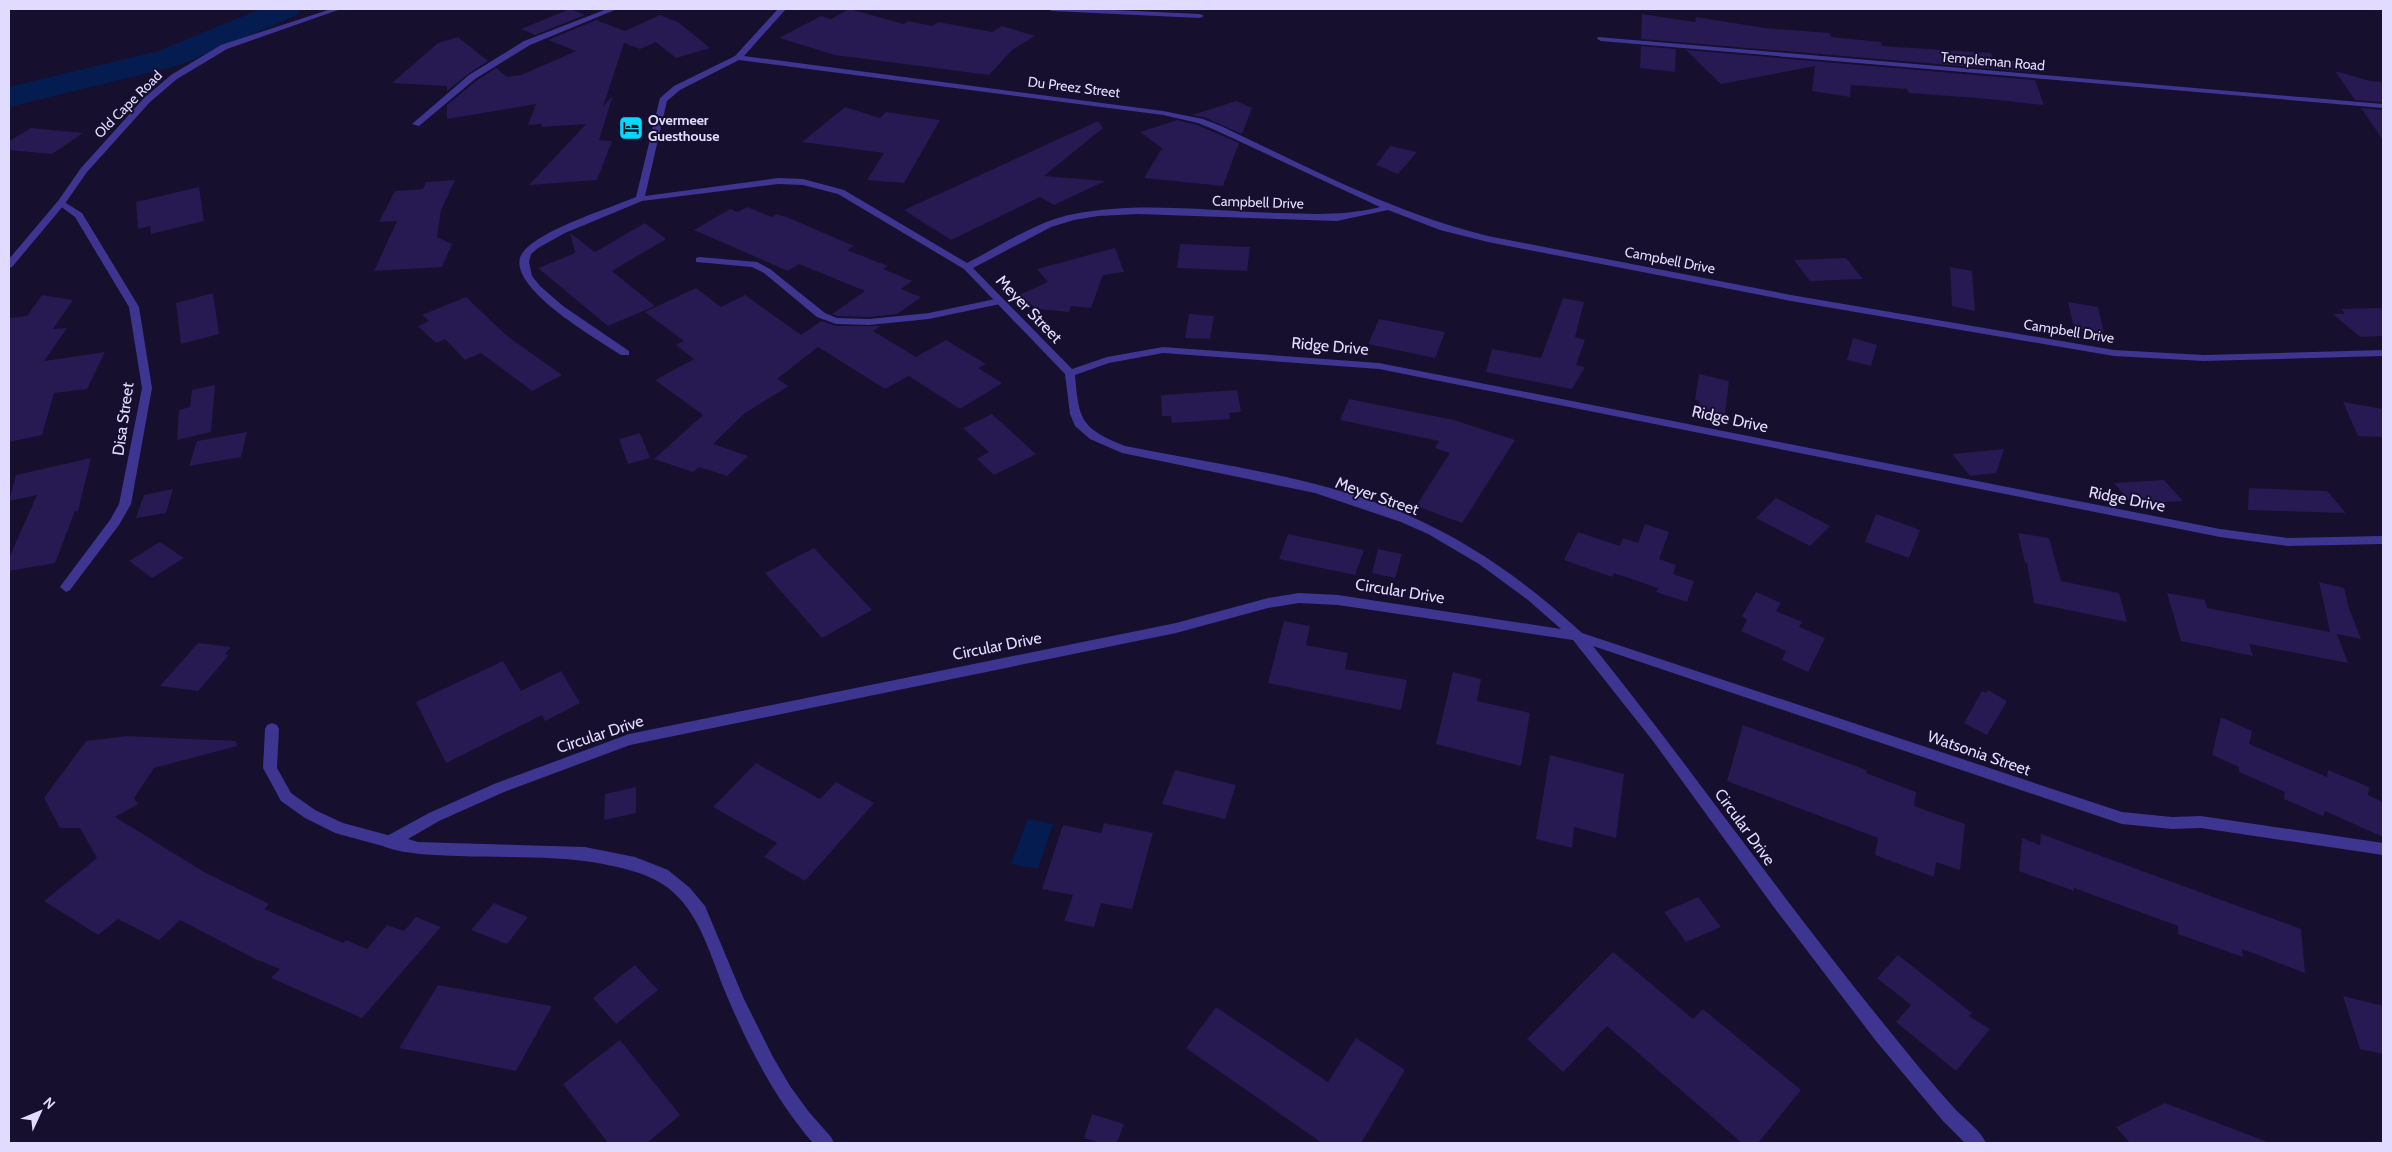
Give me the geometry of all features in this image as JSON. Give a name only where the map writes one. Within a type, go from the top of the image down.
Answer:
[{"type":"street","name":"Old Cape Road","points":[[9,265],[61,203],[84,170],[147,100],[174,77],[224,47],[337,9]]},
{"type":"street","points":[[416,124],[484,68],[527,43],[612,9]]},
{"type":"street","points":[[640,199],[663,100],[677,88],[738,58],[782,9]]},
{"type":"street","points":[[1052,9],[1200,16]]},
{"type":"street","name":"Templeman Road","points":[[1601,39],[2383,106]]},
{"type":"street","name":"Du Preez Street","points":[[738,58],[1163,113],[1200,120],[1388,207]]},
{"type":"street","name":"Meyer Street","points":[[625,353],[542,292],[528,278],[524,261],[527,253],[551,236],[640,199],[778,181],[819,185],[841,192],[966,267],[1070,373],[1072,403],[1076,416],[1084,431],[1096,439],[1122,449],[1336,496],[1377,508],[1407,520],[1501,571],[1532,594],[1577,636]]},
{"type":"street","name":"Disa Street","points":[[61,203],[79,215],[134,307],[147,388],[125,504],[115,522],[66,587]]},
{"type":"street","name":"Campbell Drive","points":[[966,267],[1048,225],[1072,217],[1098,213],[1138,211],[1322,218],[1363,214],[1388,207],[1443,228],[1488,239],[1791,298],[2114,353],[2204,358],[2383,353]]},
{"type":"street","points":[[699,260],[754,264],[767,271],[820,315],[836,321],[869,322],[929,316],[1000,300]]},
{"type":"street","name":"Ridge Drive","points":[[1070,373],[1107,360],[1163,350],[1379,366],[2220,533],[2288,542],[2383,540]]},
{"type":"street","name":"Circular Drive","points":[[390,842],[434,818],[499,788],[629,740],[1176,628],[1268,603],[1299,598],[1338,600],[1577,636],[1658,737],[1778,902],[1882,1035],[1948,1115],[1977,1143]]},
{"type":"street","name":"Watsonia Street","points":[[1577,636],[2122,818],[2172,823],[2201,822],[2383,848]]},
{"type":"street","points":[[272,729],[270,768],[286,797],[310,814],[340,829],[418,848],[585,854],[635,864],[663,875],[685,893],[699,911],[763,1056],[804,1122],[825,1143]]},
{"type":"water","points":[[1028,819],[1053,824],[1038,869],[1011,864]]},
{"type":"building","points":[[570,9],[585,15],[535,35],[521,29]]},
{"type":"building","points":[[849,9],[904,24],[908,21],[933,26],[938,22],[992,32],[1002,26],[1035,36],[1012,50],[989,75],[835,55],[779,38],[821,16],[831,19]]},
{"type":"building","points":[[1642,14],[1695,22],[1696,17],[1765,28],[1830,33],[1831,37],[1881,42],[1882,46],[1991,53],[1994,61],[2027,60],[2032,72],[1641,39]]},
{"type":"building","points":[[660,15],[678,22],[710,48],[676,58],[656,42],[640,49],[624,43],[603,107],[613,95],[599,140],[612,141],[597,180],[529,185],[586,124],[541,127],[542,124],[528,125],[536,104],[447,119],[447,105],[476,81],[496,68],[507,77],[521,75],[576,51],[548,40],[596,20],[625,31]]},
{"type":"building","points":[[458,37],[488,61],[447,91],[447,86],[392,83],[438,43]]},
{"type":"building","points":[[1641,46],[1676,49],[1675,72],[1640,68]]},
{"type":"building","points":[[1686,50],[2035,80],[2044,105],[1909,93],[1907,89],[1851,85],[1850,97],[1812,91],[1815,66],[1721,84]]},
{"type":"building","points":[[2335,71],[2370,81],[2383,82],[2383,102],[2355,100]]},
{"type":"building","points":[[1236,101],[1252,108],[1242,134],[1204,117],[1192,115]]},
{"type":"building","points":[[845,107],[880,118],[886,112],[940,120],[904,183],[867,180],[884,153],[802,142]]},
{"type":"building","points":[[2361,108],[2383,110],[2383,140]]},
{"type":"building","points":[[1177,120],[1197,125],[1239,143],[1223,186],[1144,178],[1162,148],[1140,132]]},
{"type":"building","points":[[1098,121],[1103,128],[1044,176],[1105,181],[1054,205],[1040,197],[951,240],[904,210]]},
{"type":"building","points":[[31,128],[83,133],[52,154],[9,150],[9,141]]},
{"type":"building","points":[[1390,146],[1417,152],[1398,174],[1376,165]]},
{"type":"building","points":[[455,180],[441,210],[437,237],[452,244],[442,267],[374,271],[397,221],[379,222],[395,191],[423,189],[426,182]]},
{"type":"building","points":[[199,187],[204,221],[151,234],[150,226],[138,229],[136,202]]},
{"type":"building","points":[[747,207],[772,217],[776,214],[787,217],[854,246],[847,250],[888,266],[883,269],[912,281],[901,289],[921,297],[897,314],[869,317],[837,316],[832,314],[865,291],[799,264],[788,271],[694,230],[730,209],[738,212]]},
{"type":"building","points":[[645,223],[666,239],[612,271],[655,306],[608,326],[538,268],[575,253],[570,233],[595,252]]},
{"type":"building","points":[[1180,244],[1250,247],[1247,271],[1177,268]]},
{"type":"building","points":[[1115,248],[1124,272],[1103,275],[1091,308],[1071,306],[1069,312],[1037,309],[1019,295],[1048,282],[1037,269]]},
{"type":"building","points":[[1846,258],[1863,279],[1810,281],[1794,260]]},
{"type":"building","points":[[1950,267],[1972,271],[1975,311],[1952,306]]},
{"type":"building","points":[[696,288],[721,307],[745,295],[801,335],[821,321],[836,326],[881,326],[873,331],[916,357],[946,340],[986,364],[978,368],[1002,383],[960,409],[909,376],[885,389],[804,338],[818,347],[777,379],[789,386],[745,413],[713,444],[748,456],[727,476],[699,467],[693,472],[654,459],[703,415],[655,380],[694,359],[676,345],[684,341],[645,312]]},
{"type":"building","points":[[213,293],[219,334],[181,344],[176,303]]},
{"type":"building","points":[[42,295],[73,300],[53,329],[67,328],[44,361],[105,352],[87,389],[54,393],[42,435],[9,442],[9,318],[27,316]]},
{"type":"building","points":[[466,297],[507,336],[562,375],[532,391],[481,353],[465,360],[445,339],[436,343],[418,326],[429,321],[422,315]]},
{"type":"building","points":[[1563,298],[1584,302],[1575,337],[1585,340],[1576,365],[1585,367],[1572,389],[1486,372],[1492,349],[1541,358]]},
{"type":"building","points":[[2068,302],[2098,307],[2104,333],[2074,328]]},
{"type":"building","points":[[2383,308],[2383,336],[2360,337],[2333,314],[2345,314],[2341,309]]},
{"type":"building","points":[[1189,314],[1214,316],[1210,339],[1185,338]]},
{"type":"building","points":[[1379,319],[1445,332],[1435,358],[1368,344]]},
{"type":"building","points":[[1853,338],[1877,345],[1871,366],[1847,360]]},
{"type":"building","points":[[1699,374],[1729,381],[1724,421],[1698,416],[1699,401],[1695,400]]},
{"type":"building","points":[[215,385],[211,432],[177,440],[179,410],[190,407],[192,390]]},
{"type":"building","points":[[1237,390],[1241,412],[1229,413],[1230,419],[1172,423],[1171,416],[1162,416],[1161,395]]},
{"type":"building","points":[[1349,399],[1454,420],[1515,440],[1462,523],[1416,506],[1450,453],[1435,448],[1439,441],[1340,420]]},
{"type":"building","points":[[2343,402],[2383,409],[2383,437],[2358,436]]},
{"type":"building","points":[[992,414],[1036,454],[994,475],[977,459],[989,452],[963,428]]},
{"type":"building","points":[[247,432],[241,457],[189,466],[197,441]]},
{"type":"building","points":[[640,433],[650,458],[628,464],[619,439]]},
{"type":"building","points":[[2004,449],[1996,473],[1970,476],[1952,454]]},
{"type":"building","points":[[91,458],[78,511],[75,511],[55,563],[9,571],[9,558],[37,495],[9,501],[16,475]]},
{"type":"building","points":[[2164,480],[2183,501],[2132,504],[2114,483]]},
{"type":"building","points":[[2249,488],[2327,491],[2346,513],[2248,510]]},
{"type":"building","points":[[173,489],[166,513],[136,518],[144,495]]},
{"type":"building","points":[[1776,498],[1830,526],[1810,546],[1756,518]]},
{"type":"building","points":[[1876,514],[1920,530],[1909,558],[1865,542]]},
{"type":"building","points":[[1645,524],[1669,532],[1659,559],[1676,565],[1673,574],[1694,581],[1687,602],[1656,592],[1658,588],[1614,573],[1612,577],[1564,560],[1578,532],[1620,546],[1623,538],[1638,543]]},
{"type":"building","points":[[2018,533],[2049,538],[2061,581],[2119,593],[2127,622],[2034,603],[2027,563],[2025,563]]},
{"type":"building","points":[[1288,534],[1364,550],[1355,575],[1279,559]]},
{"type":"building","points":[[160,542],[184,558],[152,578],[129,561]]},
{"type":"building","points":[[814,548],[872,610],[822,638],[765,573]]},
{"type":"building","points":[[1378,549],[1402,554],[1395,578],[1372,573]]},
{"type":"building","points":[[2319,582],[2344,588],[2349,608],[2361,639],[2337,634],[2348,663],[2249,644],[2253,656],[2181,641],[2167,593],[2205,600],[2207,608],[2330,632]]},
{"type":"building","points":[[1756,592],[1781,603],[1776,611],[1802,622],[1799,627],[1825,638],[1808,672],[1782,660],[1786,651],[1741,631],[1747,620],[1742,616]]},
{"type":"building","points":[[1284,621],[1310,626],[1306,645],[1348,653],[1345,669],[1407,680],[1401,710],[1268,683]]},
{"type":"building","points":[[198,643],[231,647],[225,654],[229,655],[198,691],[160,686]]},
{"type":"building","points":[[503,661],[521,691],[561,671],[580,703],[545,721],[542,715],[446,763],[416,702]]},
{"type":"building","points":[[1453,672],[1481,679],[1477,701],[1530,713],[1521,766],[1436,744]]},
{"type":"building","points":[[1988,690],[2007,701],[1987,735],[1964,723],[1982,691],[1986,693]]},
{"type":"building","points":[[2221,717],[2252,731],[2249,744],[2327,777],[2328,770],[2369,787],[2368,795],[2383,802],[2383,837],[2325,811],[2323,816],[2284,799],[2285,792],[2239,772],[2239,767],[2212,755]]},
{"type":"building","points":[[1743,725],[1867,770],[1866,773],[1916,792],[1914,806],[1965,824],[1960,870],[1936,862],[1934,877],[1875,855],[1878,838],[1727,781]]},
{"type":"building","points":[[127,736],[236,741],[237,746],[154,768],[134,798],[138,804],[115,817],[204,872],[269,904],[264,909],[343,943],[346,940],[367,949],[387,925],[404,931],[416,917],[441,927],[362,1018],[271,978],[280,969],[255,959],[180,920],[159,940],[118,919],[98,935],[44,901],[97,858],[80,828],[60,828],[44,798],[86,741]]},
{"type":"building","points":[[1550,755],[1624,774],[1616,838],[1574,827],[1572,848],[1536,839]]},
{"type":"building","points":[[756,763],[820,799],[836,782],[874,803],[805,881],[764,857],[777,843],[713,807]]},
{"type":"building","points":[[1175,770],[1236,785],[1225,819],[1162,804]]},
{"type":"building","points":[[636,787],[636,813],[604,820],[605,794]]},
{"type":"building","points":[[1104,823],[1153,833],[1132,909],[1101,903],[1094,927],[1064,921],[1073,895],[1042,889],[1063,825],[1101,833]]},
{"type":"building","points":[[2041,834],[2301,929],[2305,973],[2242,949],[2243,957],[2178,934],[2178,926],[2074,888],[2074,891],[2019,871],[2022,838],[2040,845]]},
{"type":"building","points":[[1698,897],[1721,927],[1686,942],[1664,912]]},
{"type":"building","points":[[494,903],[528,917],[507,944],[471,930]]},
{"type":"building","points":[[1613,952],[1693,1019],[1703,1009],[1801,1090],[1758,1143],[1742,1143],[1607,1026],[1563,1072],[1527,1039]]},
{"type":"building","points":[[1898,955],[1972,1013],[1969,1016],[1990,1029],[1956,1071],[1896,1022],[1911,1005],[1877,978]]},
{"type":"building","points":[[635,965],[658,990],[616,1024],[593,998]]},
{"type":"building","points":[[438,985],[552,1006],[516,1071],[399,1048]]},
{"type":"building","points":[[2343,996],[2383,1006],[2383,1054],[2360,1049]]},
{"type":"building","points":[[1216,1007],[1328,1082],[1356,1038],[1405,1070],[1361,1143],[1322,1143],[1186,1048]]},
{"type":"building","points":[[620,1040],[680,1115],[647,1143],[608,1143],[563,1084]]},
{"type":"building","points":[[2165,1103],[2265,1141],[2265,1143],[2130,1143],[2116,1127]]},
{"type":"building","points":[[1092,1114],[1124,1124],[1117,1143],[1100,1143],[1084,1138]]},
{"type":"waterway","points":[[9,97],[169,58],[286,9]]},
{"type":"place","name":"Overmeer Guesthouse","points":[[631,128]]}]
